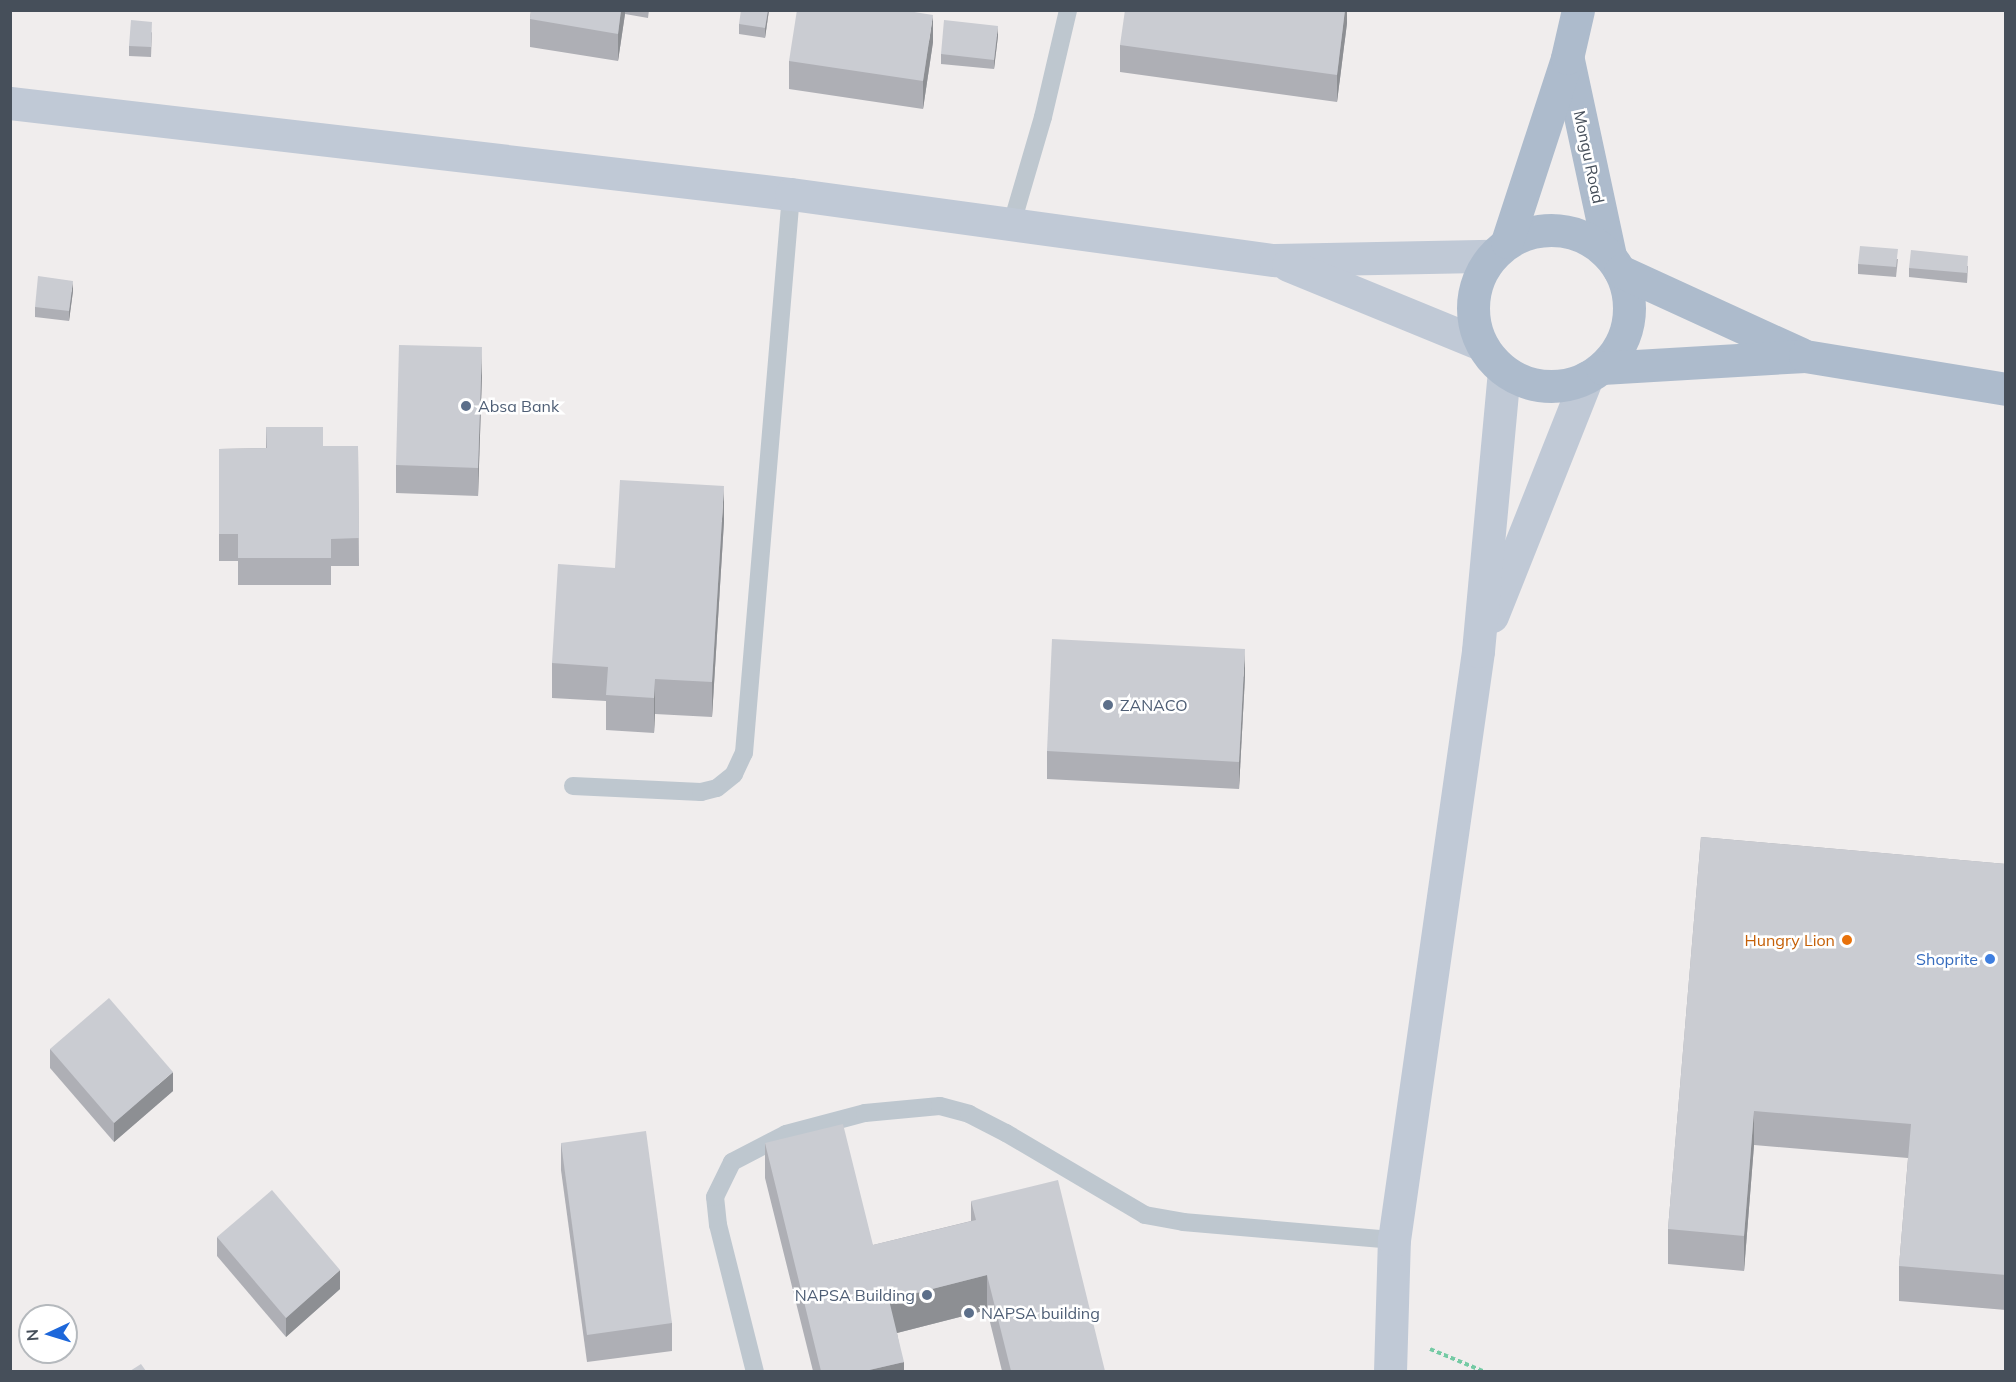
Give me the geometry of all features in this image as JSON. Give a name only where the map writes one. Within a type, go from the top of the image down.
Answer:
[{"type":"main road","name":"Mongu Road","points":[[1500,249],[1567,58],[1578,10]]},
{"type":"main road","name":"Mongu Road","points":[[1567,58],[1615,264]]},
{"type":"main road","points":[[10,103],[791,194],[1275,260],[1500,249]]},
{"type":"main road","points":[[1478,651],[1594,373],[1614,355],[1628,322],[1626,287],[1615,264],[1597,243],[1562,230],[1542,229],[1524,234],[1500,249],[1481,272],[1473,307],[1475,327],[1481,344],[1504,371],[1527,382],[1553,386],[1594,373],[1805,356],[2006,389]]},
{"type":"main road","points":[[1275,260],[1481,344]]},
{"type":"main road","points":[[1615,264],[1805,356]]},
{"type":"main road","points":[[1390,1371],[1394,1240],[1478,651],[1504,371]]},
{"type":"lane","points":[[1012,223],[1043,117],[1068,10]]},
{"type":"lane","points":[[573,786],[701,792],[717,788],[734,774],[744,753],[791,194]]},
{"type":"lane","points":[[755,1371],[718,1225],[715,1197],[732,1162],[786,1134],[865,1113],[940,1106],[969,1114],[1006,1133],[1145,1215],[1184,1222],[1394,1240]]},
{"type":"path","points":[[1390,1333],[1485,1371]]},
{"type":"building","points":[[531,10],[621,10],[618,34],[530,19]]},
{"type":"building","points":[[741,10],[768,10],[765,28],[739,24]]},
{"type":"building","points":[[797,10],[902,10],[933,15],[923,81],[789,61]]},
{"type":"building","points":[[1125,10],[1345,10],[1337,75],[1120,45]]},
{"type":"building","points":[[131,20],[152,22],[151,47],[129,46]]},
{"type":"building","points":[[944,20],[998,26],[994,60],[941,54]]},
{"type":"building","points":[[1860,246],[1898,249],[1896,267],[1858,264]]},
{"type":"building","points":[[1911,250],[1968,256],[1967,273],[1909,268]]},
{"type":"building","points":[[38,276],[73,281],[69,311],[35,307]]},
{"type":"building","points":[[399,345],[482,347],[478,468],[396,465]]},
{"type":"building","points":[[266,427],[323,427],[323,446],[358,446],[359,538],[331,539],[331,558],[238,558],[238,534],[219,534],[219,449],[267,448]]},
{"type":"building","points":[[620,480],[724,486],[712,682],[655,679],[654,698],[606,695],[608,667],[552,663],[558,564],[615,568]]},
{"type":"building","points":[[1052,639],[1245,649],[1239,762],[1047,751]]},
{"type":"building","points":[[1701,837],[2006,864],[2006,1275],[1899,1266],[1911,1124],[1754,1111],[1744,1236],[1668,1229]]},
{"type":"building","points":[[109,998],[173,1072],[114,1123],[50,1049]]},
{"type":"building","points":[[843,1124],[873,1245],[976,1220],[971,1201],[1058,1180],[1105,1371],[1011,1371],[987,1275],[889,1300],[904,1362],[865,1371],[821,1371],[765,1143]]},
{"type":"building","points":[[646,1131],[672,1323],[587,1335],[561,1143]]},
{"type":"building","points":[[272,1190],[340,1270],[286,1318],[217,1237]]},
{"type":"building","points":[[141,1364],[146,1371],[130,1371]]},
{"type":"place","name":"Absa Bank","points":[[466,406]]},
{"type":"place","name":"ZANACO","points":[[1108,705]]},
{"type":"place","name":"Hungry Lion","points":[[1847,940]]},
{"type":"place","name":"Shoprite","points":[[1990,959]]},
{"type":"place","name":"NAPSA Building","points":[[927,1295]]},
{"type":"place","name":"NAPSA building","points":[[969,1313]]}]
